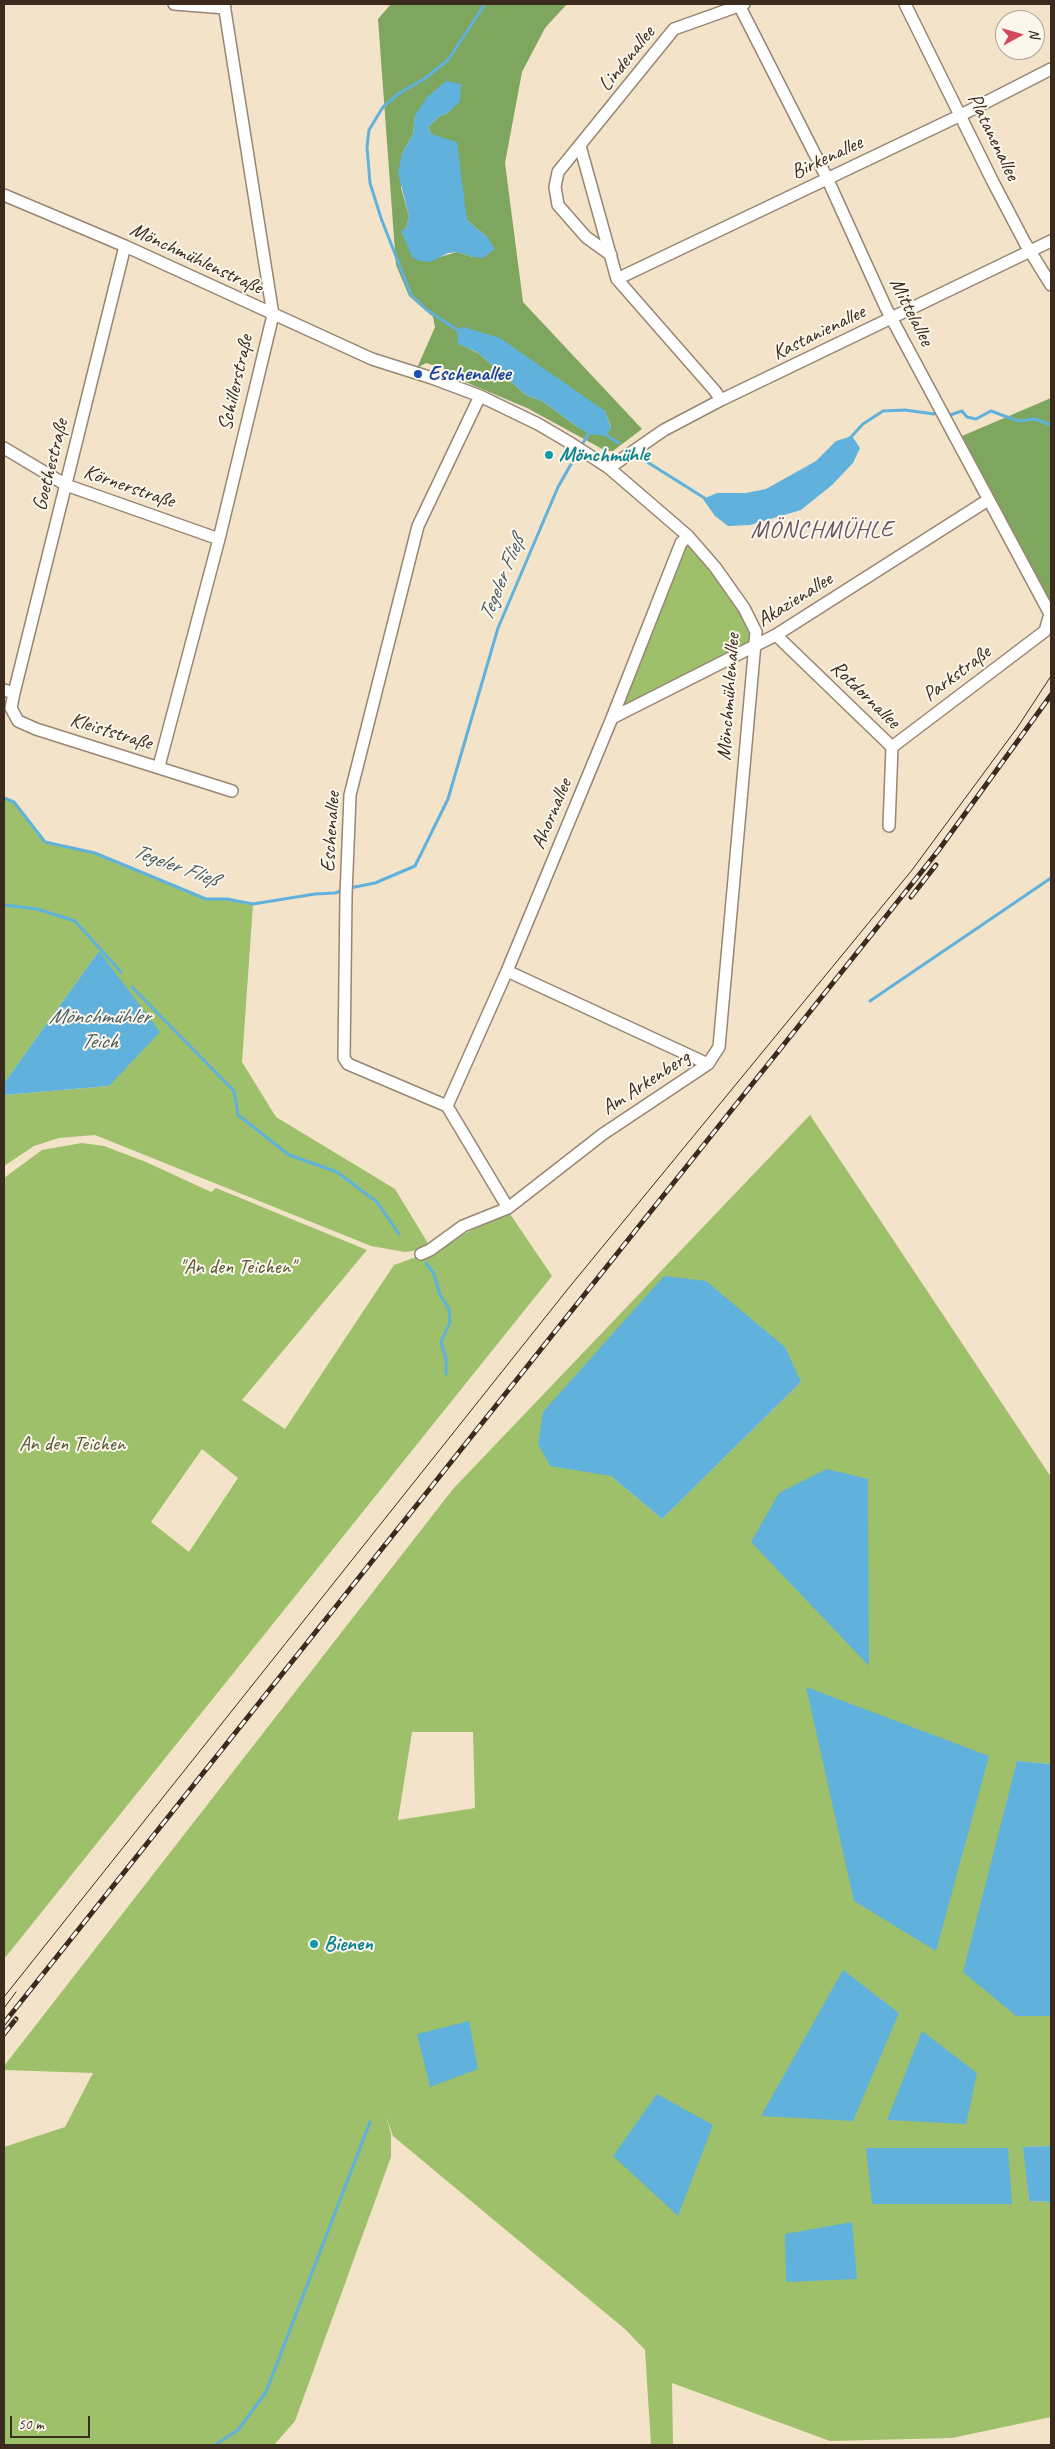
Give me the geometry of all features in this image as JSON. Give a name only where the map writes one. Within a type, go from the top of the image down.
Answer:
[{"type":"street","points":[[174,4],[225,6]]},
{"type":"street","name":"Platanenallee","points":[[905,4],[993,182],[1025,243],[1032,250],[1051,285]]},
{"type":"street","name":"Lindenallee","points":[[611,255],[586,237],[558,205],[555,186],[558,172],[674,29],[742,5]]},
{"type":"street","name":"Mittelallee","points":[[742,5],[893,318],[1050,614],[1045,632]]},
{"type":"street","name":"Schillerstraße","points":[[159,766],[219,538],[273,315],[225,6]]},
{"type":"street","name":"Birkenallee","points":[[618,279],[961,115],[1051,69]]},
{"type":"street","points":[[580,146],[618,279],[721,400]]},
{"type":"street","name":"Mönchmühlenstraße","points":[[4,195],[125,246],[372,360]]},
{"type":"street","name":"Kastanienallee","points":[[609,468],[664,430],[721,400],[1051,241]]},
{"type":"street","name":"Goethestraße","points":[[9,691],[66,485],[125,246]]},
{"type":"street","name":"Mönchmühlenallee","points":[[372,360],[432,378],[480,396],[538,424],[609,468],[688,536],[715,567],[744,608],[756,632],[753,648],[719,1047],[708,1064]]},
{"type":"street","name":"Eschenallee","points":[[447,1106],[348,1064],[344,1058],[346,883],[350,795],[418,526],[480,396]]},
{"type":"street","name":"Körnerstraße","points":[[4,448],[66,485],[219,538]]},
{"type":"street","name":"Akazienallee","points":[[612,718],[776,635],[988,500]]},
{"type":"street","name":"Ahornallee","points":[[447,1106],[507,971],[612,718],[681,543],[688,536]]},
{"type":"street","name":"Parkstraße","points":[[892,747],[1045,632]]},
{"type":"street","name":"Rotdornallee","points":[[776,635],[892,747],[889,826]]},
{"type":"street","name":"Kleiststraße","points":[[9,691],[12,708],[18,720],[36,729],[159,766],[232,791]]},
{"type":"street","name":"Am Arkenberg","points":[[507,971],[708,1064]]},
{"type":"street","name":"Am Arkenberg","points":[[421,1254],[430,1250],[463,1226],[508,1208],[603,1134],[708,1064]]},
{"type":"street","points":[[447,1106],[508,1208]]},
{"type":"green space","points":[[391,4],[567,4],[545,28],[522,72],[505,163],[523,302],[642,429],[613,451],[606,451],[527,408],[463,381],[461,374],[426,363],[417,368],[435,327],[433,317],[409,296],[396,265],[378,19]],"holes":[[[448,113],[440,116],[428,127],[464,208],[467,220],[487,237],[473,257],[457,252],[440,257],[401,232],[406,228],[409,216],[401,188],[402,154],[413,134],[415,115]],[[479,353],[605,411],[611,427],[606,435],[590,433],[576,426],[544,402],[526,395]]]},
{"type":"green space","points":[[1051,398],[1051,602],[962,436]]},
{"type":"green space","points":[[689,537],[755,632],[752,647],[614,716]]},
{"type":"green space","points":[[4,798],[14,802],[45,842],[95,853],[206,898],[227,899],[253,904],[242,1062],[276,1117],[395,1189],[429,1245],[420,1250],[405,1252],[371,1246],[95,1135],[59,1138],[34,1146],[4,1166],[4,1095],[109,1086],[99,951],[4,1083]]},
{"type":"green space","points":[[810,1115],[1051,1477],[1051,1764],[1017,1761],[1016,2016],[1051,2016],[1051,2146],[1024,2147],[1029,2201],[1051,2202],[1051,2417],[952,2438],[830,2441],[672,2383],[673,2445],[651,2445],[645,2350],[626,2330],[393,2136],[386,2117],[391,2134],[391,2157],[295,2421],[274,2445],[4,2445],[4,2147],[65,2127],[93,2073],[4,2070],[4,2066],[453,1489]],"holes":[[[801,1382],[662,1519],[611,1476]],[[412,1732],[473,1732],[475,1808],[398,1820]]]},
{"type":"green space","points":[[82,1143],[104,1146],[146,1162],[211,1192],[216,1188],[367,1250],[242,1400],[285,1429],[394,1265],[430,1252],[508,1211],[552,1276],[4,1959],[4,1178],[42,1150]],"holes":[[[202,1449],[238,1478],[189,1552],[151,1522]]]},
{"type":"water","points":[[446,81],[461,84],[460,101],[448,113],[440,116],[428,127],[431,134],[457,142],[467,220],[487,237],[495,249],[483,258],[457,252],[448,253],[430,262],[419,261],[412,257],[401,231],[406,228],[409,216],[398,173],[402,154],[413,134],[415,115],[427,97]]},
{"type":"water","points":[[464,327],[500,338],[605,411],[611,428],[606,436],[589,434],[544,402],[526,395],[477,352],[458,344],[457,329]]},
{"type":"water","points":[[852,436],[860,448],[853,463],[832,485],[801,510],[750,525],[728,526],[715,516],[703,499],[717,493],[746,493],[766,489],[816,461],[836,441]]},
{"type":"water","name":"Mönchmühler Teich","points":[[99,951],[160,1032],[109,1086],[4,1095],[4,1083]]},
{"type":"water","points":[[664,1276],[706,1281],[785,1347],[801,1382],[662,1519],[611,1476],[550,1466],[538,1444],[543,1412]]},
{"type":"water","points":[[827,1469],[868,1479],[869,1666],[751,1542],[779,1493]]},
{"type":"water","points":[[806,1687],[989,1756],[936,1951],[854,1901]]},
{"type":"water","points":[[1017,1761],[1051,1764],[1051,2016],[1016,2016],[963,1972]]},
{"type":"water","points":[[843,1970],[899,2013],[853,2121],[761,2116]]},
{"type":"water","points":[[469,2021],[478,2069],[430,2087],[417,2034]]},
{"type":"water","points":[[922,2031],[977,2073],[966,2124],[887,2120]]},
{"type":"water","points":[[657,2094],[713,2125],[678,2216],[613,2156]]},
{"type":"water","points":[[1051,2146],[1051,2202],[1029,2201],[1023,2147]]},
{"type":"water","points":[[866,2148],[1008,2148],[1012,2204],[872,2204]]},
{"type":"water","points":[[852,2222],[857,2279],[786,2282],[785,2234]]},
{"type":"waterway","name":"Tegeler Fließ","points":[[459,331],[427,310],[411,295],[381,218],[370,183],[367,147],[369,130],[383,107],[398,94],[424,79],[448,60],[485,4]]},
{"type":"waterway","points":[[850,438],[863,424],[883,411],[905,410],[934,414]]},
{"type":"waterway","points":[[950,415],[962,411],[967,417],[976,419],[991,411],[1018,421],[1035,419],[1051,425]]},
{"type":"waterway","name":"Tegeler Fließ","points":[[581,446],[591,430]]},
{"type":"waterway","points":[[604,434],[619,443]]},
{"type":"waterway","name":"Tegeler Fließ","points":[[350,888],[375,883],[415,866],[448,799],[498,628],[558,487],[578,452]]},
{"type":"waterway","points":[[644,460],[706,499]]},
{"type":"waterway","name":"Tegeler Fließ","points":[[4,798],[14,802],[45,842],[95,853],[206,899],[227,899],[253,904],[315,894],[335,893],[344,890]]},
{"type":"waterway","points":[[870,1001],[1051,878]]},
{"type":"waterway","points":[[4,905],[37,909],[75,921],[121,972]]},
{"type":"waterway","points":[[132,987],[234,1091],[238,1115],[289,1155],[337,1172],[377,1202],[399,1234]]},
{"type":"waterway","points":[[426,1263],[434,1274],[440,1295],[449,1309],[450,1322],[441,1342],[446,1359],[446,1374]]},
{"type":"waterway","points":[[215,2445],[238,2430],[266,2392],[370,2122]]},
{"type":"tram line","points":[[4,1997],[567,1290],[912,870],[1017,728],[1051,676]]},
{"type":"tram line","points":[[4,2008],[16,1992]]},
{"type":"railway","points":[[4,2023],[938,851],[1051,695]]},
{"type":"railway","points":[[911,897],[936,865]]},
{"type":"railway","points":[[4,2034],[16,2019]]},
{"type":"place","name":"Eschenallee","points":[[418,374]]},
{"type":"place","name":"Mönchmühle","points":[[549,455]]},
{"type":"place","name":"Bienen","points":[[314,1944]]},
{"type":"district","name":"MÖNCHMÜHLE","points":[[822,531]]},
{"type":"park label","name":"\"An den Teichen\"","points":[[237,1267]]},
{"type":"park label","name":"An den Teichen","points":[[72,1444]]}]
